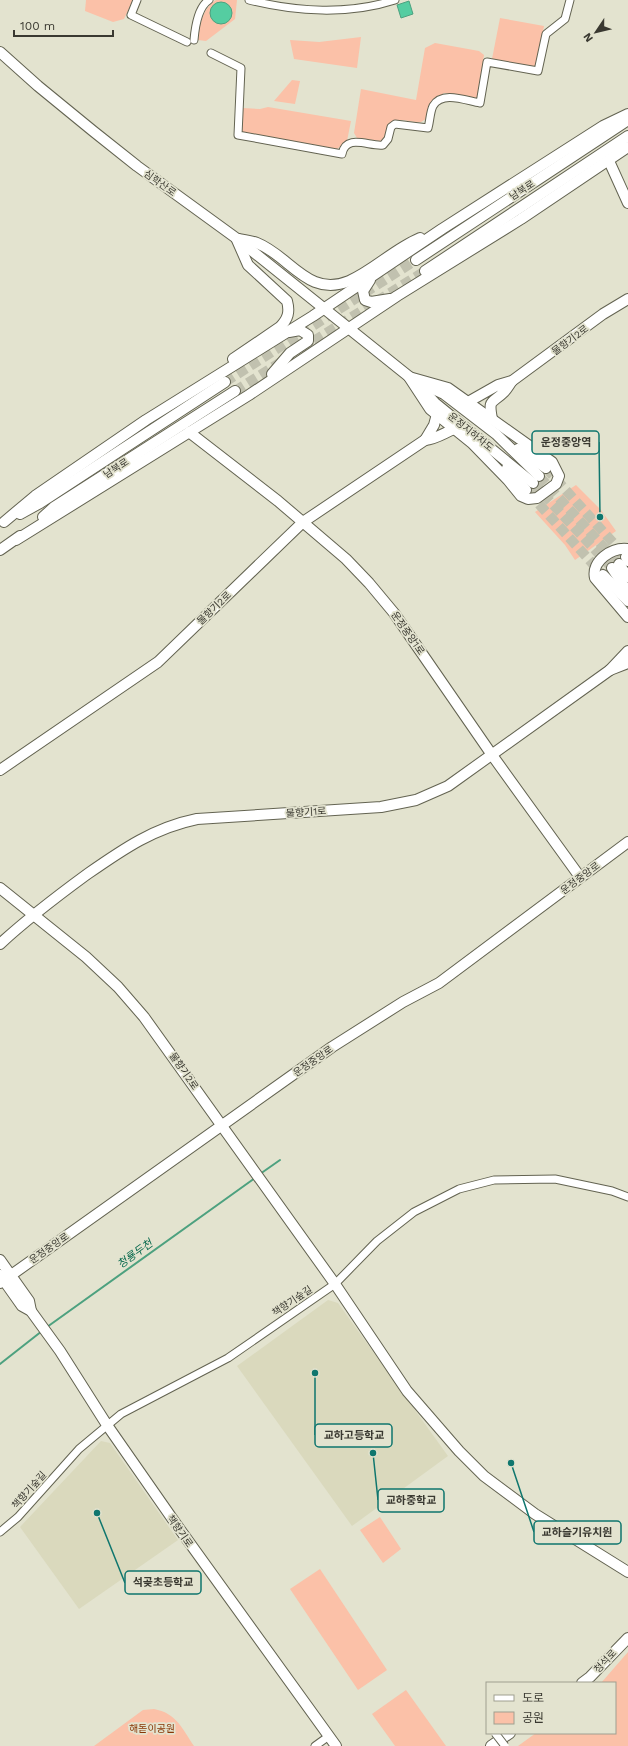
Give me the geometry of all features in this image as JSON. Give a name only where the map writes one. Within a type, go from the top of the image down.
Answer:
[{"type":"street","points":[[137,0],[131,15],[190,41],[206,2],[209,0]]},
{"type":"street","points":[[249,0],[274,7],[294,9],[340,9],[371,6],[396,0]]},
{"type":"street","points":[[211,53],[241,68],[238,135],[342,154],[344,148],[356,141],[383,145],[388,139],[390,127],[395,124],[428,128],[433,106],[447,97],[480,103],[487,62],[538,71],[546,34],[565,19],[570,0]]},
{"type":"street","name":"심학산로","points":[[0,52],[38,86],[124,156],[236,238],[350,328],[410,378]]},
{"type":"street","points":[[2,523],[34,496],[146,420],[325,308],[442,229],[603,126],[628,114]]},
{"type":"street","name":"남북로","points":[[416,260],[628,120]]},
{"type":"street","name":"남북로","points":[[426,271],[628,136]]},
{"type":"street","points":[[16,540],[256,390],[397,296],[521,219],[628,147]]},
{"type":"street","points":[[609,161],[628,204]]},
{"type":"street","points":[[236,238],[258,243],[309,280],[331,285],[348,281],[406,244],[442,229]]},
{"type":"street","points":[[174,403],[200,382],[280,327],[286,320],[289,308],[287,300],[248,265],[236,238]]},
{"type":"street","points":[[372,276],[363,291],[365,300],[371,302],[383,301],[397,296]]},
{"type":"street","name":"물향기2로","points":[[512,381],[603,314],[628,299]]},
{"type":"street","points":[[256,390],[290,353],[308,341],[308,335],[300,330],[286,333]]},
{"type":"street","points":[[410,378],[448,388],[552,462],[558,476],[556,484],[537,498],[528,499],[521,496],[508,480],[472,443],[430,408],[410,378]]},
{"type":"street","points":[[410,378],[444,394],[496,434],[546,468]]},
{"type":"street","name":"운정지하차도","points":[[410,378],[435,403],[485,442],[533,483],[496,434]]},
{"type":"street","points":[[468,402],[498,385],[512,381]]},
{"type":"street","points":[[492,419],[491,404],[494,399],[504,392],[512,381]]},
{"type":"street","name":"남북로","points":[[2,523],[40,503],[225,382]]},
{"type":"street","name":"남북로","points":[[0,550],[16,540],[54,507],[235,391]]},
{"type":"street","points":[[424,440],[434,425],[437,414]]},
{"type":"street","points":[[424,440],[434,439],[443,433],[454,429]]},
{"type":"street","name":"운정중앙1로","points":[[189,432],[278,501],[346,559],[394,613],[492,756],[580,877]]},
{"type":"street","name":"물향기2로","points":[[0,770],[158,662],[303,522],[424,440]]},
{"type":"street","points":[[628,577],[616,549],[599,561],[595,566],[594,572],[596,578],[628,617]]},
{"type":"street","points":[[622,560],[628,592]]},
{"type":"street","points":[[603,575],[628,601]]},
{"type":"street","points":[[610,670],[628,651]]},
{"type":"street","points":[[610,670],[628,663]]},
{"type":"street","name":"물향기1로","points":[[0,944],[33,915],[130,844],[177,823],[197,818],[381,807],[402,804],[433,794],[448,786],[492,756],[610,670]]},
{"type":"street","name":"운정중앙로","points":[[4,1278],[332,1047],[403,1002],[439,983],[628,842]]},
{"type":"street","name":"물향기2로","points":[[0,888],[86,957],[139,1011],[163,1042],[335,1284]]},
{"type":"street","name":"책향기숲길","points":[[0,1532],[18,1518],[79,1449],[121,1414],[161,1391],[201,1373],[228,1358],[335,1284],[377,1241],[414,1212],[459,1189],[494,1180],[555,1179],[612,1191],[628,1197]]},
{"type":"street","name":"책향기로","points":[[0,1260],[4,1278],[29,1301],[30,1311],[60,1351],[107,1425],[236,1609],[336,1746]]},
{"type":"street","points":[[335,1284],[407,1391],[459,1451],[484,1476],[535,1514],[628,1572]]},
{"type":"street","name":"청석로","points":[[583,1682],[628,1638]]},
{"type":"street","points":[[496,1734],[505,1746]]},
{"type":"street","points":[[491,1746],[509,1734]]},
{"type":"street","points":[[315,1746],[329,1736]]},
{"type":"shaded area","points":[[409,1],[413,14],[401,18],[397,5]]},
{"type":"shaded area","points":[[217,2],[225,2],[232,9],[232,17],[225,24],[217,24],[210,17],[210,9]]},
{"type":"shaded area","points":[[328,1300],[338,1303],[448,1456],[352,1526],[237,1366]]},
{"type":"shaded area","points":[[101,1441],[110,1443],[178,1540],[79,1609],[20,1527]]},
{"type":"green space","points":[[86,0],[133,0],[124,19],[113,22],[85,11]]},
{"type":"green space","points":[[216,0],[237,0],[235,19],[206,41],[198,40],[202,17]]},
{"type":"green space","points":[[500,18],[544,26],[536,68],[492,59]]},
{"type":"green space","points":[[361,37],[357,68],[294,59],[290,40],[319,42]]},
{"type":"green space","points":[[435,43],[479,51],[484,55],[477,98],[444,93],[432,102],[426,119],[421,122],[396,120],[388,125],[384,138],[380,141],[357,138],[354,133],[361,89],[416,100],[425,48]]},
{"type":"green space","points":[[292,80],[300,81],[295,104],[274,101]]},
{"type":"green space","points":[[268,107],[351,121],[347,141],[337,149],[242,132],[243,108],[260,109]]},
{"type":"green space","points":[[576,485],[601,510],[616,531],[575,560],[565,545],[535,512]]},
{"type":"green space","points":[[380,1517],[401,1549],[383,1563],[360,1530]]},
{"type":"green space","points":[[320,1569],[387,1670],[358,1690],[290,1589]]},
{"type":"green space","points":[[628,1652],[628,1746],[518,1746],[535,1734],[616,1734],[616,1682],[602,1682]]},
{"type":"green space","points":[[406,1690],[446,1746],[395,1746],[372,1714]]},
{"type":"green space","name":"해돋이공원","points":[[154,1709],[168,1714],[178,1722],[194,1746],[94,1746],[143,1710]]},
{"type":"waterway","name":"청룡두천","points":[[260,1174],[280,1160]]},
{"type":"waterway","name":"청룡두천","points":[[47,1327],[255,1178]]},
{"type":"waterway","name":"청룡두천","points":[[0,1364],[42,1331]]},
{"type":"tunnel","points":[[225,382],[416,260]]},
{"type":"tunnel","points":[[301,349],[425,271]]},
{"type":"tunnel","points":[[235,391],[281,362]]},
{"type":"tunnel","points":[[546,468],[625,556]]},
{"type":"tunnel","points":[[539,476],[619,564]]},
{"type":"tunnel","points":[[533,483],[612,568]]},
{"type":"tunnel","points":[[529,493],[601,573]]},
{"type":"place","name":"운정중앙역","points":[[600,517]]},
{"type":"place","name":"교하고등학교","points":[[315,1373]]},
{"type":"place","name":"교하중학교","points":[[373,1453]]},
{"type":"place","name":"교하슬기유치원","points":[[511,1463]]},
{"type":"place","name":"석곶초등학교","points":[[97,1513]]}]
